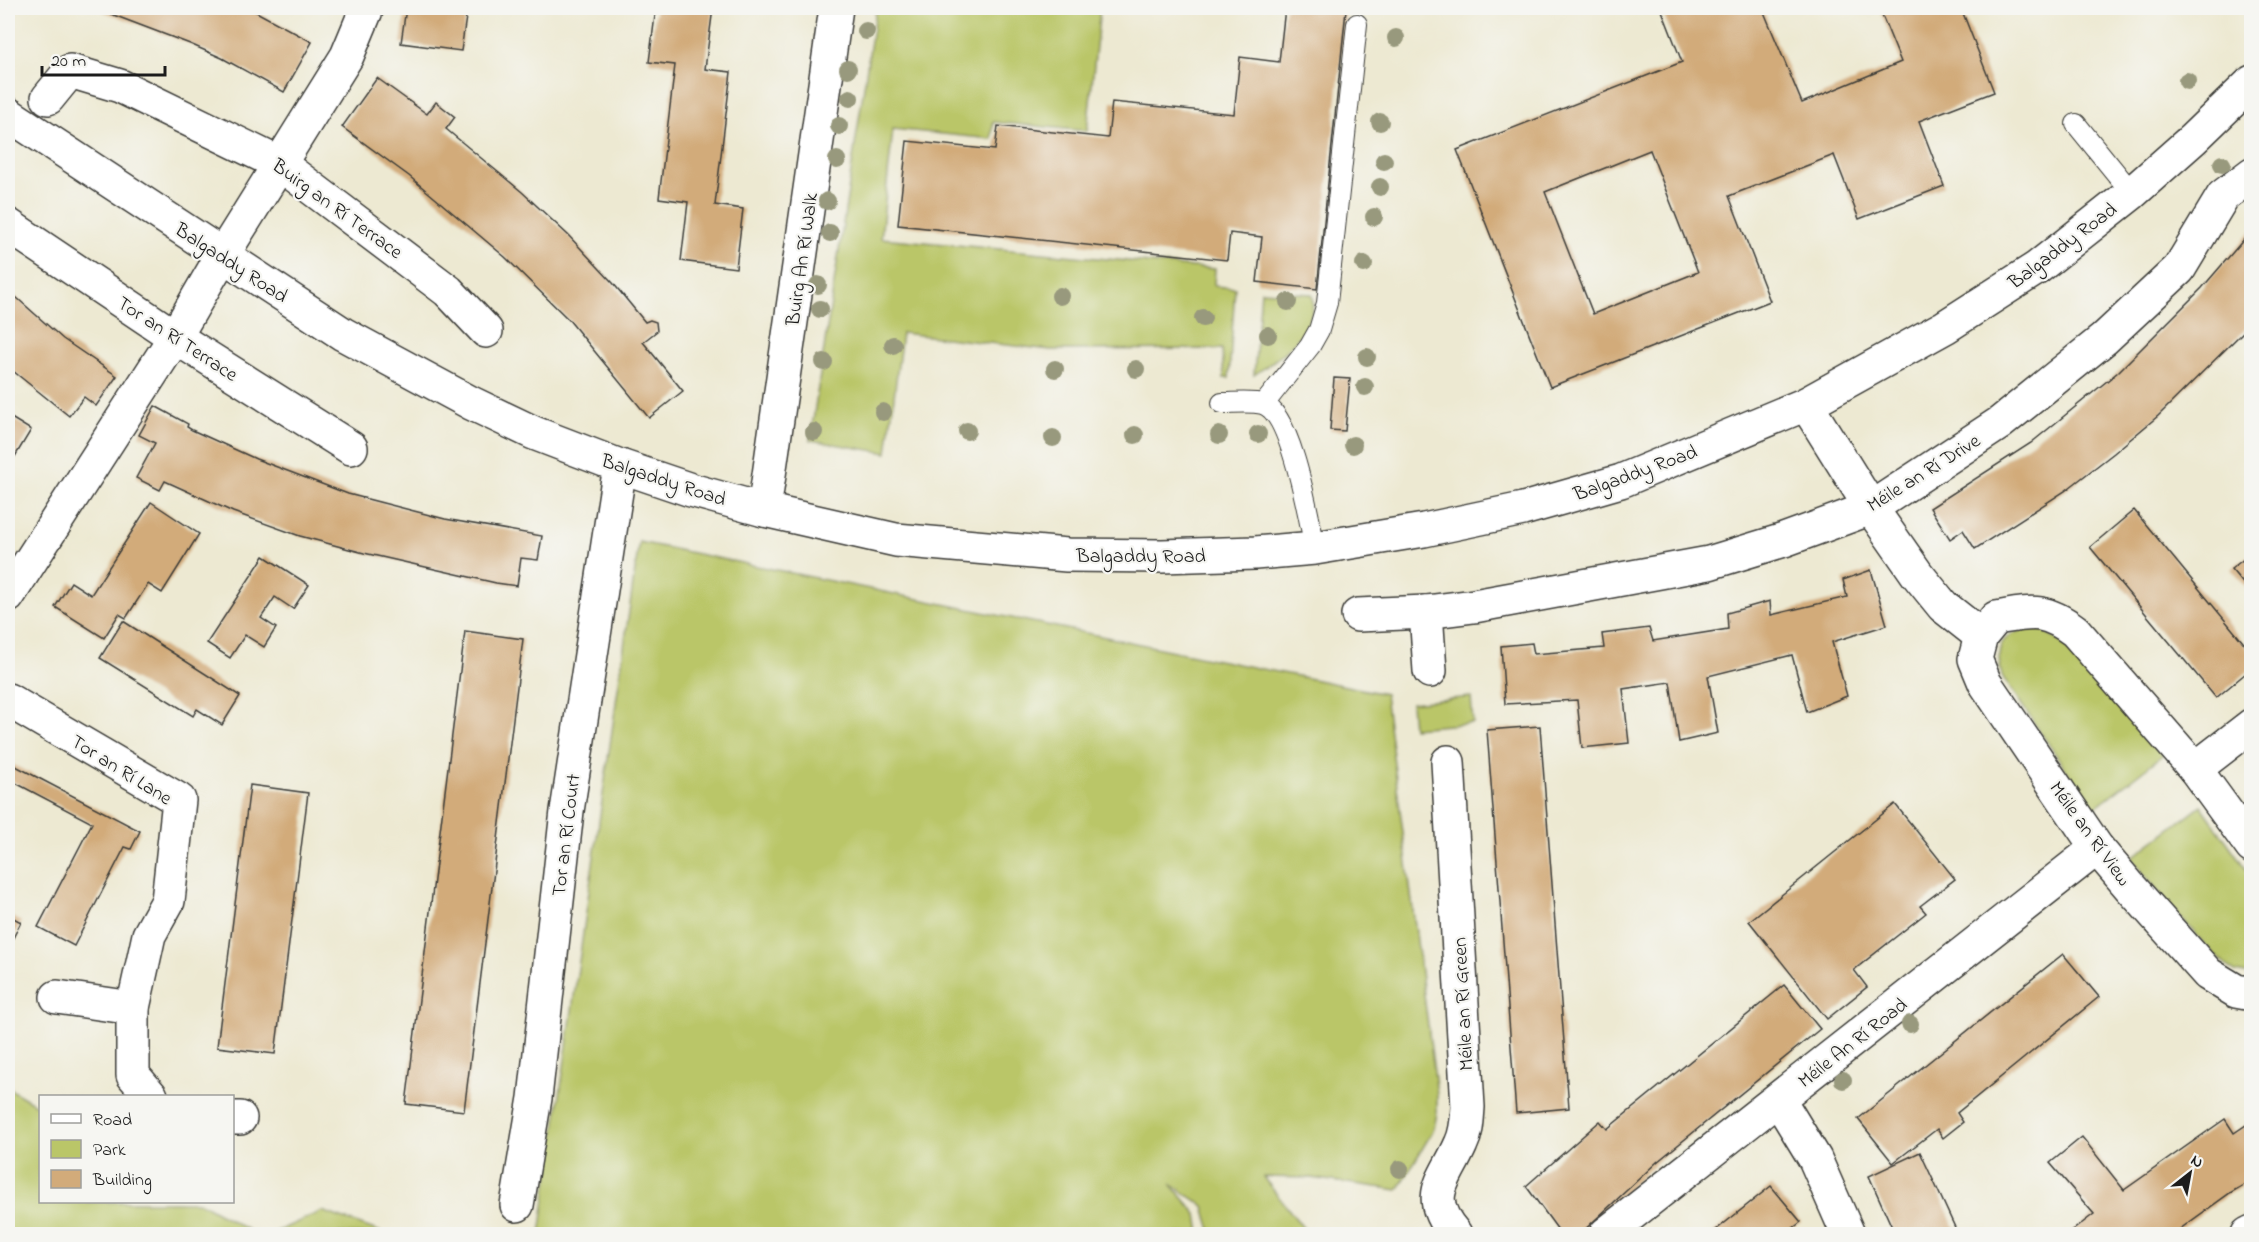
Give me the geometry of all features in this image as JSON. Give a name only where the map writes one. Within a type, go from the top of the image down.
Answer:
[{"type":"street","points":[[8,596],[176,337],[222,256],[347,56],[367,8]]},
{"type":"street","name":"Buirg An Rí Walk","points":[[764,510],[836,8]]},
{"type":"street","name":"Buirg an Rí Terrace","points":[[48,98],[70,71],[120,86],[280,164],[448,291],[486,331]]},
{"type":"street","name":"Balgaddy Road","points":[[8,114],[343,334],[407,370],[534,433],[621,466],[691,490],[764,510],[896,540],[1067,555],[1238,554],[1314,548],[1424,530],[1523,509],[1621,481],[1806,404],[1945,327],[2029,273],[2132,193],[2252,82]]},
{"type":"street","name":"Méile an Rí Drive","points":[[1358,615],[1426,612],[1485,604],[1709,563],[1784,540],[1871,508],[2000,423],[2104,339],[2179,269],[2223,196],[2252,174]]},
{"type":"street","name":"Tor an Rí Terrace","points":[[8,225],[176,337],[351,448]]},
{"type":"street","points":[[1806,404],[1871,508],[1943,606],[1981,636],[1996,618],[2038,612],[2059,619],[2075,631],[2195,769],[2252,847]]},
{"type":"street","name":"Tor an Rí Court","points":[[517,1205],[535,1098],[567,811],[621,466]]},
{"type":"street","points":[[1426,612],[1430,671]]},
{"type":"street","name":"Méile an Rí View","points":[[1981,636],[1975,659],[1985,683],[2097,848],[2208,974],[2236,991],[2252,994]]},
{"type":"street","name":"Tor an Rí Lane","points":[[8,700],[179,800],[168,901],[149,934],[133,1008],[133,1075],[150,1095]]},
{"type":"street","points":[[2195,769],[2252,725]]},
{"type":"street","name":"Méile an Rí Green","points":[[1448,762],[1468,1107],[1467,1127],[1462,1144],[1443,1177],[1437,1197],[1442,1214],[1455,1234]]},
{"type":"street","name":"Méile An Rí Road","points":[[1606,1234],[2097,848]]},
{"type":"street","points":[[57,997],[133,1008]]},
{"type":"street","points":[[1779,1100],[1815,1159],[1848,1234]]},
{"type":"lane","points":[[1264,405],[1310,346],[1319,330],[1327,303],[1357,24]]},
{"type":"lane","points":[[2076,124],[2132,193]]},
{"type":"lane","points":[[1222,403],[1264,405],[1274,412],[1299,471],[1314,548]]},
{"type":"green space","points":[[876,8],[1100,8],[1087,131],[993,122],[992,139],[893,129],[881,238],[1215,269],[1214,286],[1235,288],[1229,378],[1224,378],[1222,349],[1051,350],[902,333],[887,453],[810,440]]},
{"type":"green space","points":[[1261,291],[1312,294],[1313,307],[1303,331],[1295,342],[1254,375]]},
{"type":"green space","points":[[639,542],[1385,694],[1437,1095],[1434,1129],[1398,1190],[1311,1178],[1263,1177],[1308,1234],[1212,1234],[1204,1206],[1171,1184],[1197,1214],[1200,1234],[540,1234]]},
{"type":"green space","points":[[2028,629],[2043,631],[2060,641],[2163,755],[2093,809],[2002,676],[1999,658],[2002,644],[2011,635]]},
{"type":"green space","points":[[1471,697],[1473,723],[1413,728],[1411,703]]},
{"type":"green space","points":[[2201,805],[2251,876],[2251,975],[2235,972],[2214,954],[2167,903],[2132,858]]},
{"type":"green space","points":[[8,1088],[39,1106],[39,1203],[201,1203],[255,1234],[8,1234]]},
{"type":"green space","points":[[322,1211],[386,1234],[271,1234]]},
{"type":"building","points":[[95,8],[249,8],[312,42],[284,92],[222,58]]},
{"type":"building","points":[[406,8],[437,12],[438,8],[494,8],[494,13],[467,10],[461,51],[401,43]]},
{"type":"building","points":[[656,8],[713,8],[705,69],[731,72],[715,205],[743,209],[736,268],[681,261],[688,202],[659,198],[675,65],[649,62]]},
{"type":"building","points":[[1285,8],[1346,10],[1317,289],[1257,282],[1262,237],[1230,233],[1227,260],[898,225],[907,141],[995,150],[998,126],[1108,138],[1112,102],[1234,114],[1240,57],[1279,62]]},
{"type":"building","points":[[1661,8],[1773,8],[1764,12],[1802,103],[1901,62],[1879,8],[1961,8],[1994,92],[1919,121],[1944,186],[1859,219],[1834,155],[1729,196],[1770,301],[1550,387],[1457,150],[1682,62]],"holes":[[[1650,150],[1698,272],[1593,314],[1545,192]]]},
{"type":"building","points":[[377,78],[427,114],[436,102],[455,117],[446,129],[522,192],[568,235],[613,283],[645,322],[650,320],[656,322],[657,331],[643,342],[683,391],[649,418],[569,320],[505,257],[409,176],[342,127]]},
{"type":"building","points":[[2252,230],[2252,322],[2245,330],[2158,416],[2065,491],[1975,549],[1963,530],[1950,539],[1930,508],[2031,443],[2118,372],[2202,288]]},
{"type":"building","points":[[8,290],[63,339],[117,376],[96,406],[84,397],[69,416],[8,367]]},
{"type":"building","points":[[1334,378],[1350,379],[1345,431],[1330,430]]},
{"type":"building","points":[[155,406],[188,424],[187,427],[192,430],[256,459],[348,494],[445,519],[542,536],[538,560],[521,558],[517,586],[496,583],[300,536],[233,512],[165,481],[160,490],[136,478],[155,443],[139,435]]},
{"type":"building","points":[[8,416],[31,430],[8,468]]},
{"type":"building","points":[[151,502],[199,534],[162,593],[148,584],[126,618],[119,614],[104,638],[55,607],[71,582],[91,595]]},
{"type":"building","points":[[2134,510],[2252,653],[2252,668],[2216,698],[2090,547]]},
{"type":"building","points":[[2249,555],[2252,558],[2252,594],[2231,569]]},
{"type":"building","points":[[264,556],[309,585],[293,609],[275,597],[261,618],[276,628],[264,647],[245,635],[230,658],[207,643]]},
{"type":"building","points":[[1871,570],[1887,625],[1832,642],[1847,696],[1807,712],[1792,655],[1708,676],[1718,733],[1679,742],[1670,682],[1623,689],[1629,743],[1582,748],[1577,700],[1505,704],[1501,646],[1532,643],[1534,654],[1604,648],[1602,634],[1649,628],[1653,641],[1728,629],[1727,613],[1770,601],[1771,615],[1847,597],[1843,580]]},
{"type":"building","points":[[123,621],[240,696],[222,725],[197,709],[193,716],[100,658]]},
{"type":"building","points":[[465,631],[523,639],[464,1111],[406,1104]]},
{"type":"building","points":[[1540,726],[1569,1108],[1516,1113],[1487,730]]},
{"type":"building","points":[[8,762],[140,831],[131,849],[125,847],[74,946],[38,927],[92,823],[8,779]]},
{"type":"building","points":[[250,785],[308,793],[275,1054],[217,1047]]},
{"type":"building","points":[[1895,804],[1955,879],[1920,906],[1926,913],[1854,970],[1867,987],[1827,1019],[1749,921]]},
{"type":"building","points":[[8,915],[21,922],[8,948]]},
{"type":"building","points":[[2063,954],[2099,997],[1957,1113],[1963,1122],[1943,1138],[1937,1129],[1893,1163],[1858,1119]]},
{"type":"building","points":[[1784,985],[1820,1029],[1657,1162],[1580,1234],[1561,1234],[1526,1186],[1600,1121],[1607,1129]]},
{"type":"building","points":[[2225,1119],[2234,1133],[2252,1121],[2252,1180],[2173,1234],[2068,1234],[2094,1214],[2050,1163],[2082,1137],[2124,1190]]},
{"type":"building","points":[[1920,1152],[1958,1234],[1895,1234],[1869,1176]]},
{"type":"building","points":[[1771,1186],[1801,1222],[1788,1232],[1790,1234],[1711,1234]]}]
